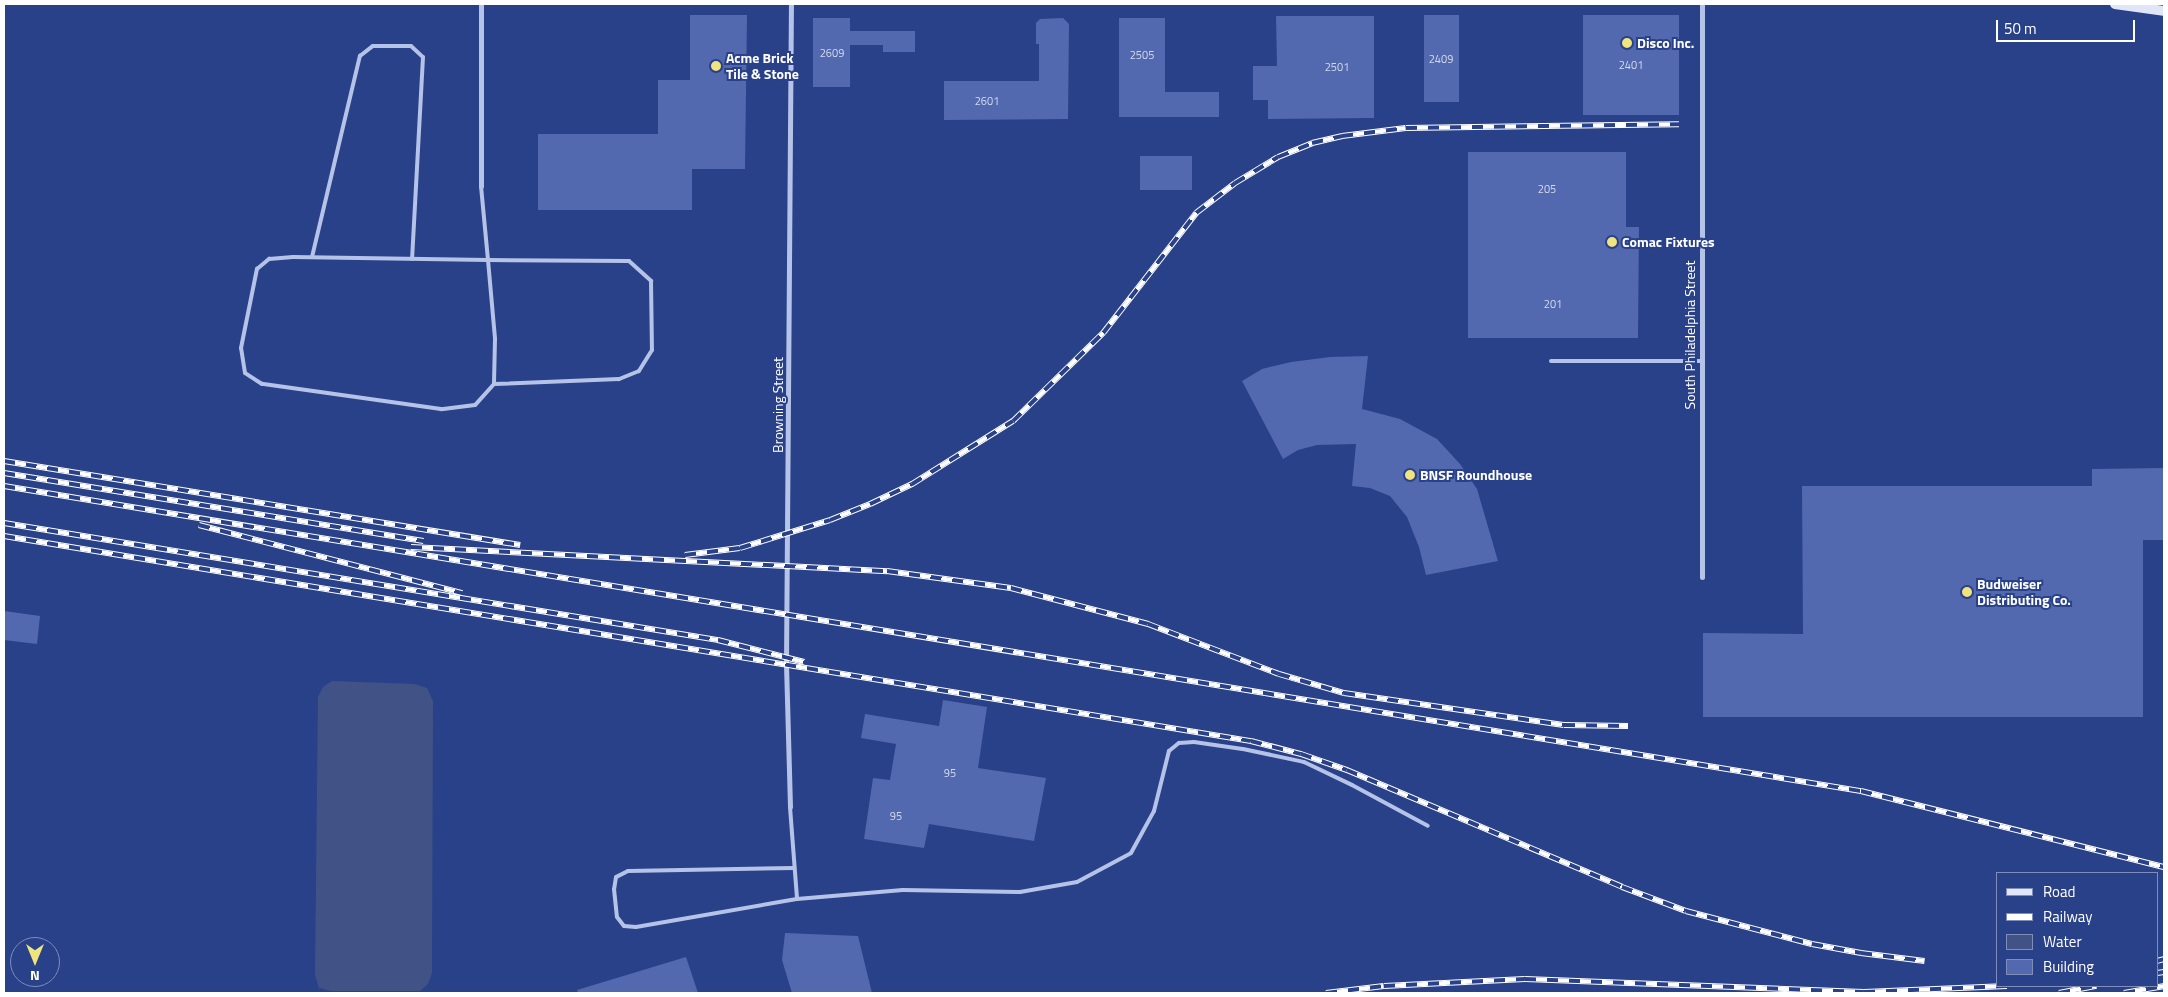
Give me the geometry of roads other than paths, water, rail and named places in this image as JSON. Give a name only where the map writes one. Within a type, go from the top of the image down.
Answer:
[{"type":"main road","points":[[2115,4],[2161,9]]},
{"type":"street","points":[[481,4],[481,186]]},
{"type":"street","name":"Browning Street","points":[[790,807],[786,664],[791,4]]},
{"type":"street","name":"South Philadelphia Street","points":[[1702,4],[1702,577]]},
{"type":"lane","points":[[312,258],[360,56],[373,46],[411,46],[423,57],[412,259]]},
{"type":"lane","points":[[481,186],[488,260],[494,339],[494,384],[475,405],[441,409],[262,384],[245,373],[241,348],[257,269],[269,259],[312,258],[488,260],[630,261],[651,281],[652,350],[639,371],[619,379],[494,384]]},
{"type":"lane","points":[[1551,361],[1701,361]]},
{"type":"lane","points":[[794,868],[628,871],[616,877],[614,889],[617,917],[624,926],[630,926],[796,899],[903,890],[1020,892],[1077,882],[1131,853],[1154,811],[1169,751],[1179,743],[1194,742],[1244,749],[1304,762],[1352,785],[1428,826]]},
{"type":"lane","points":[[790,807],[796,899]]},
{"type":"water","points":[[332,681],[415,684],[427,688],[433,701],[432,973],[428,984],[420,991],[331,991],[319,988],[315,975],[318,697],[323,687]]},
{"type":"railway","points":[[685,555],[740,548],[830,520],[870,504],[912,484],[1013,421],[1103,333],[1196,213],[1235,183],[1278,157],[1312,143],[1342,136],[1406,128],[1679,124]]},
{"type":"railway","points":[[4,461],[520,545]]},
{"type":"railway","points":[[4,473],[424,541]]},
{"type":"railway","points":[[4,486],[1861,791],[2164,867]]},
{"type":"railway","points":[[4,523],[718,640],[804,662]]},
{"type":"railway","points":[[199,525],[462,593]]},
{"type":"railway","points":[[4,536],[1251,741],[1301,754],[1347,770],[1622,887],[1686,911],[1812,944],[1861,953],[1925,961]]},
{"type":"railway","points":[[411,547],[887,571],[1011,588],[1148,624],[1279,674],[1344,693],[1564,725],[1628,726]]},
{"type":"railway","points":[[2158,961],[2164,959]]},
{"type":"railway","points":[[2158,973],[2164,972]]},
{"type":"railway","points":[[1326,993],[1384,986],[1525,979],[1864,992],[1996,986]]},
{"type":"railway","points":[[2124,993],[2164,986]]},
{"type":"railway","points":[[2059,993],[2091,987]]},
{"type":"place","name":"Disco Inc.","points":[[1627,43]]},
{"type":"place","name":"Acme Brick Tile & Stone","points":[[716,66]]},
{"type":"place","name":"Comac Fixtures","points":[[1612,242]]},
{"type":"place","name":"BNSF Roundhouse","points":[[1410,475]]},
{"type":"place","name":"Budweiser Distributing Co.","points":[[1967,592]]}]
